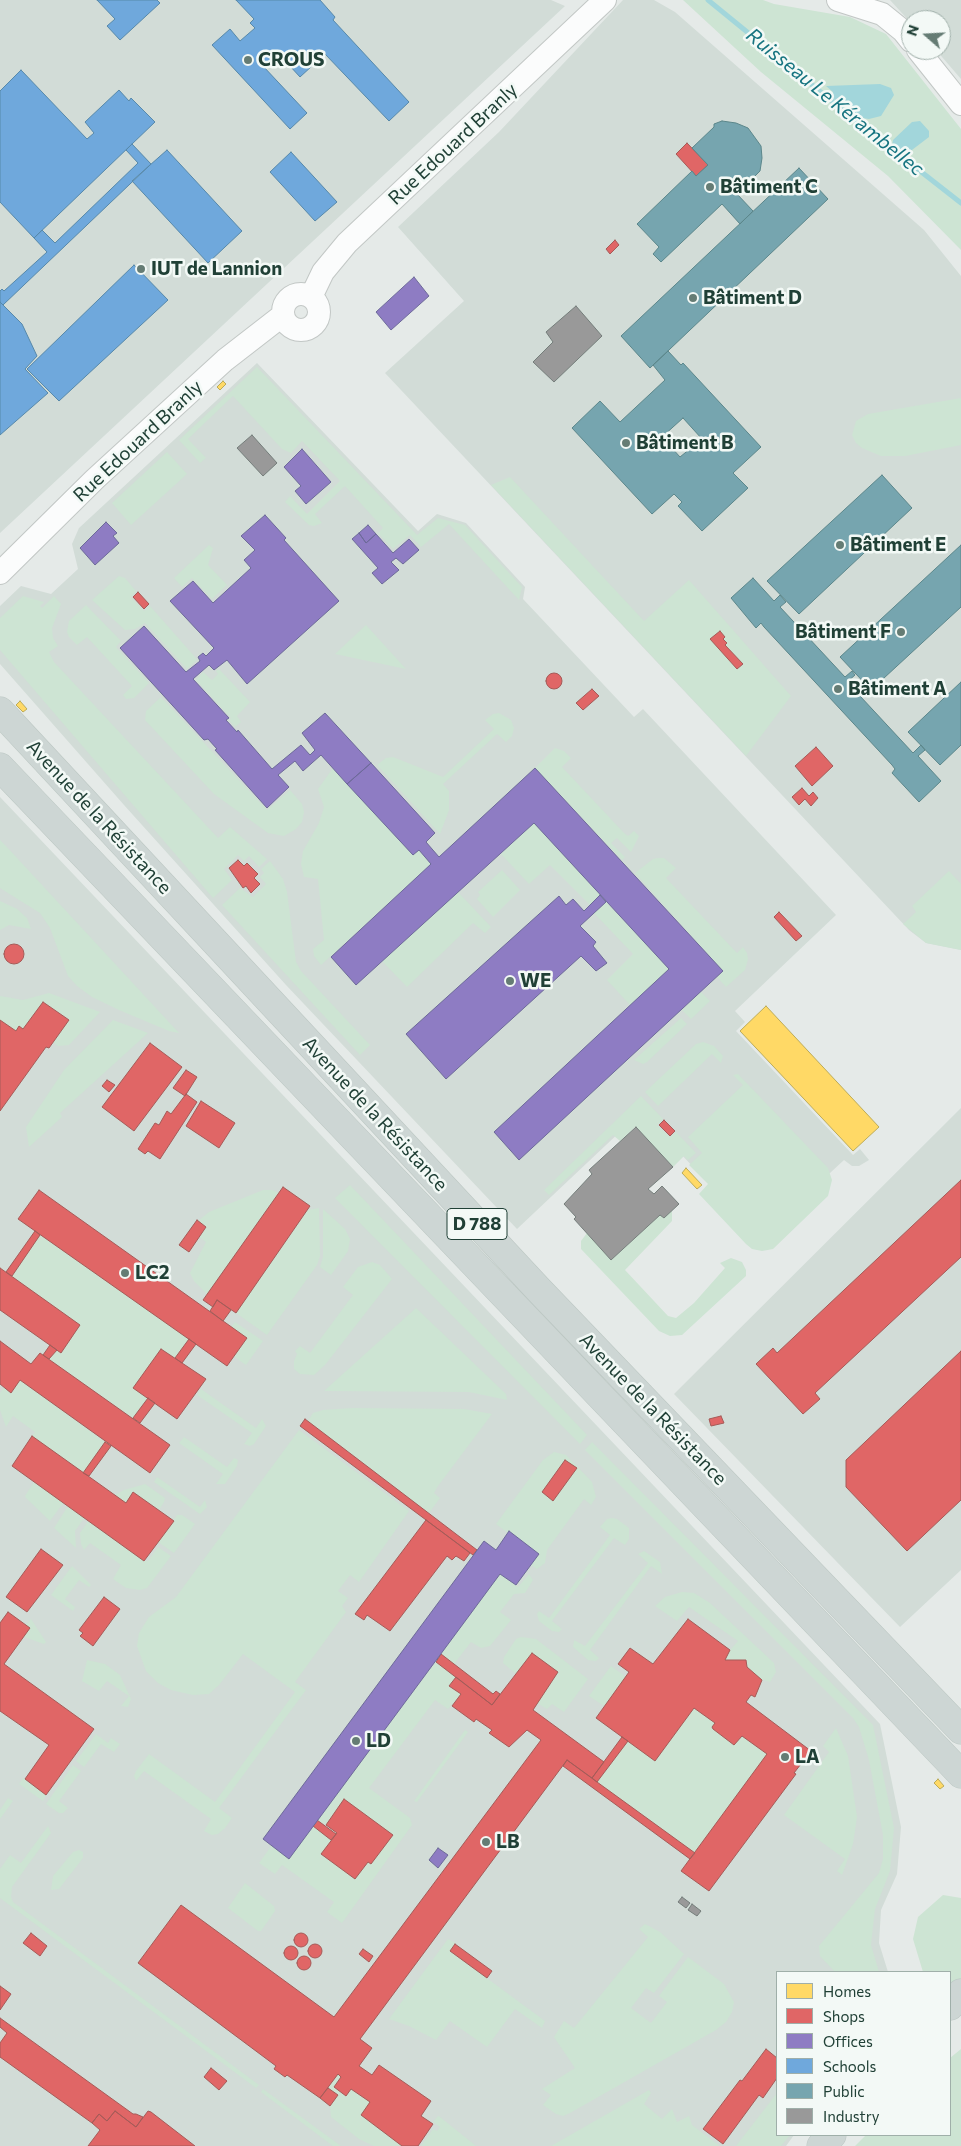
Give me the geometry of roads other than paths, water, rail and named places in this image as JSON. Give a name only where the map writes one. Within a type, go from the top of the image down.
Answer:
[{"type":"main road","name":"Avenue de la Résistance","points":[[0,711],[539,1290],[961,1730]]},
{"type":"main road","name":"Avenue de la Résistance","points":[[0,766],[961,1774]]},
{"type":"main road","points":[[951,2005],[961,1993]]},
{"type":"main road","points":[[951,2025],[961,2017]]},
{"type":"main road","points":[[821,2146],[831,2136]]},
{"type":"street","name":"Rue Edouard Branly","points":[[0,573],[95,479],[218,366],[282,315],[282,308],[290,297],[304,294],[310,297],[323,272],[347,243],[604,0]]},
{"type":"street","points":[[838,0],[882,14],[901,28]]},
{"type":"street","points":[[926,60],[961,104]]},
{"type":"street","points":[[282,315],[292,328],[304,330],[309,328],[317,320],[319,310],[310,297]]},
{"type":"water","points":[[880,84],[891,88],[894,95],[881,116],[869,119],[862,118],[832,98],[833,92],[826,86]]},
{"type":"water","points":[[920,121],[929,131],[929,137],[904,156],[897,154],[892,146],[893,140],[912,122]]},
{"type":"waterway","name":"Ruisseau Le Kérambellec","points":[[708,0],[855,120],[961,203]]},
{"type":"place","name":"CROUS","points":[[248,60]]},
{"type":"place","name":"Bâtiment C","points":[[710,187]]},
{"type":"place","name":"IUT de Lannion","points":[[141,269]]},
{"type":"place","name":"Bâtiment D","points":[[693,298]]},
{"type":"place","name":"Bâtiment B","points":[[626,443]]},
{"type":"place","name":"Bâtiment E","points":[[840,545]]},
{"type":"place","name":"Bâtiment F","points":[[901,632]]},
{"type":"place","name":"Bâtiment A","points":[[838,689]]},
{"type":"place","name":"WE","points":[[510,981]]},
{"type":"place","name":"LC2","points":[[125,1273]]},
{"type":"place","name":"LD","points":[[356,1741]]},
{"type":"place","name":"LA","points":[[785,1757]]},
{"type":"place","name":"LB","points":[[486,1842]]}]
